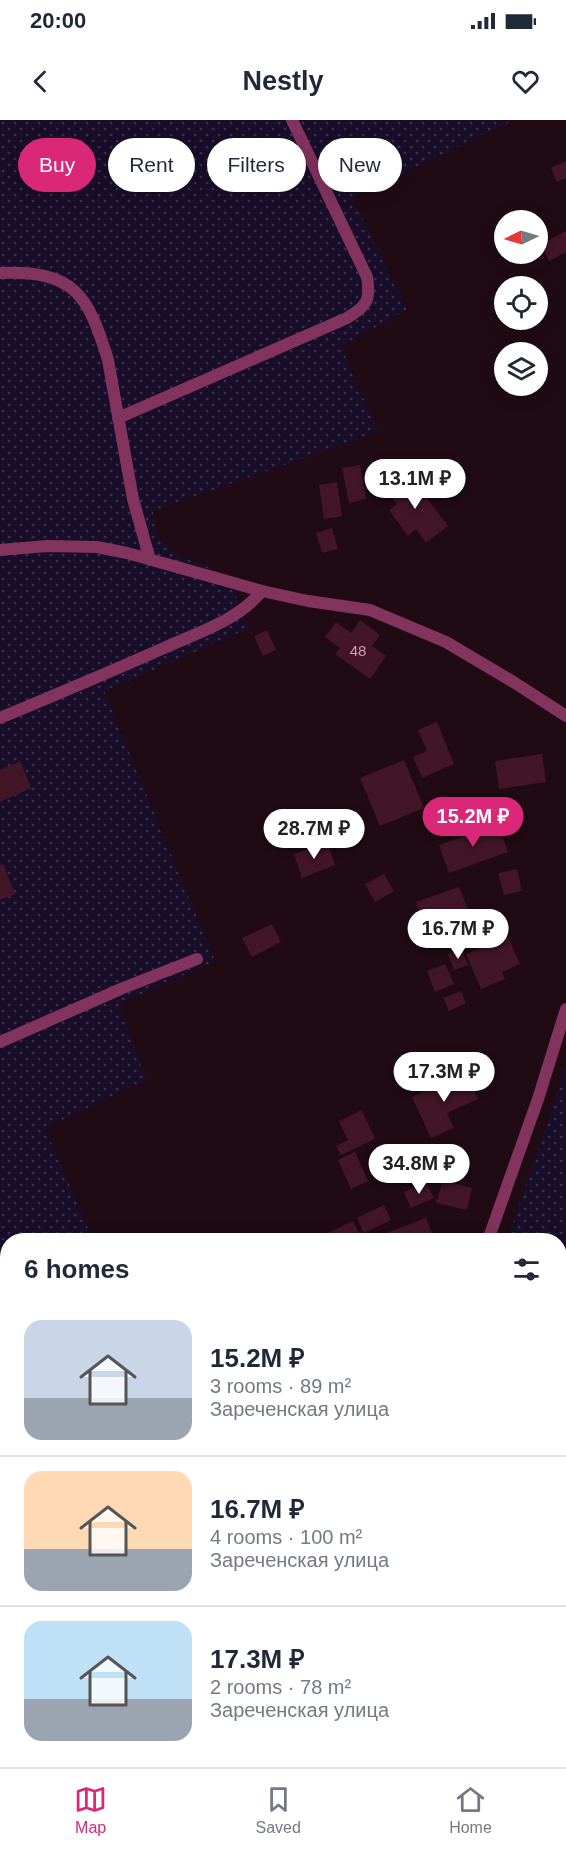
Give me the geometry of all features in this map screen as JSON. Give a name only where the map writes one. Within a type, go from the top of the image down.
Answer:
[{"type":"street","points":[[118,418],[363,309],[370,292],[367,277],[292,120]]},
{"type":"street","points":[[0,273],[16,272],[50,277],[67,284],[86,302],[102,338],[108,360],[133,499],[150,560]]},
{"type":"street","points":[[0,550],[47,546],[97,547],[262,591],[370,610],[446,642],[515,682],[566,716]]},
{"type":"street","points":[[0,718],[129,664],[234,616],[252,604],[262,591]]},
{"type":"street","points":[[0,1042],[123,988],[197,959]]},
{"type":"street","points":[[490,1233],[538,1099],[566,1009]]},
{"type":"shaded area","points":[[0,120],[513,120],[402,174],[402,138],[318,138],[318,192],[364,192],[352,198],[407,310],[341,346],[378,432],[153,511],[157,536],[178,555],[227,575],[250,628],[104,691],[215,961],[119,1004],[146,1080],[45,1128],[90,1233],[0,1233]]},
{"type":"shaded area","points":[[566,1068],[566,1233],[509,1233]]},
{"type":"building","points":[[566,161],[566,178],[557,182],[551,168]]},
{"type":"building","points":[[566,231],[566,252],[549,261],[548,240]]},
{"type":"building","points":[[360,465],[366,499],[349,503],[342,468]]},
{"type":"building","points":[[408,473],[448,526],[426,543],[416,529],[408,536],[389,510],[397,504],[386,490]]},
{"type":"building","points":[[337,482],[342,516],[324,519],[319,485]]},
{"type":"building","points":[[332,528],[338,549],[322,553],[316,533]]},
{"type":"building","points":[[360,620],[380,635],[372,646],[386,656],[370,679],[335,654],[340,648],[325,637],[336,622],[351,633]]},
{"type":"building","points":[[267,630],[276,650],[263,656],[254,636]]},
{"type":"building","points":[[437,722],[454,764],[422,778],[413,757],[427,751],[418,730]]},
{"type":"building","points":[[542,754],[546,782],[499,789],[495,761]]},
{"type":"building","points":[[404,760],[424,808],[380,826],[360,778]]},
{"type":"building","points":[[20,761],[31,788],[0,802],[0,770]]},
{"type":"building","points":[[357,810],[365,829],[345,837],[337,818]]},
{"type":"building","points":[[498,824],[508,852],[449,873],[439,845]]},
{"type":"building","points":[[327,842],[335,865],[302,878],[294,854]]},
{"type":"building","points":[[3,864],[15,894],[0,900],[0,865]]},
{"type":"building","points":[[517,869],[522,891],[504,895],[498,873]]},
{"type":"building","points":[[384,874],[394,891],[375,902],[365,884]]},
{"type":"building","points":[[459,887],[468,909],[425,925],[416,902]]},
{"type":"building","points":[[272,924],[281,942],[252,957],[242,938]]},
{"type":"building","points":[[508,937],[520,964],[502,972],[505,979],[481,989],[466,954]]},
{"type":"building","points":[[461,949],[468,965],[454,970],[448,954]]},
{"type":"building","points":[[445,964],[454,984],[435,992],[427,971]]},
{"type":"building","points":[[461,991],[466,1003],[449,1011],[443,998]]},
{"type":"building","points":[[466,1072],[478,1099],[447,1113],[454,1128],[431,1138],[412,1097]]},
{"type":"building","points":[[362,1110],[375,1139],[341,1155],[336,1146],[348,1140],[339,1121]]},
{"type":"building","points":[[355,1152],[368,1181],[351,1189],[338,1160]]},
{"type":"building","points":[[443,1180],[472,1188],[467,1210],[436,1203]]},
{"type":"building","points":[[426,1182],[434,1198],[411,1208],[404,1192]]},
{"type":"building","points":[[384,1205],[391,1220],[364,1233],[357,1218]]},
{"type":"building","points":[[426,1218],[432,1233],[386,1233]]},
{"type":"building","points":[[353,1221],[359,1233],[328,1233]]}]
